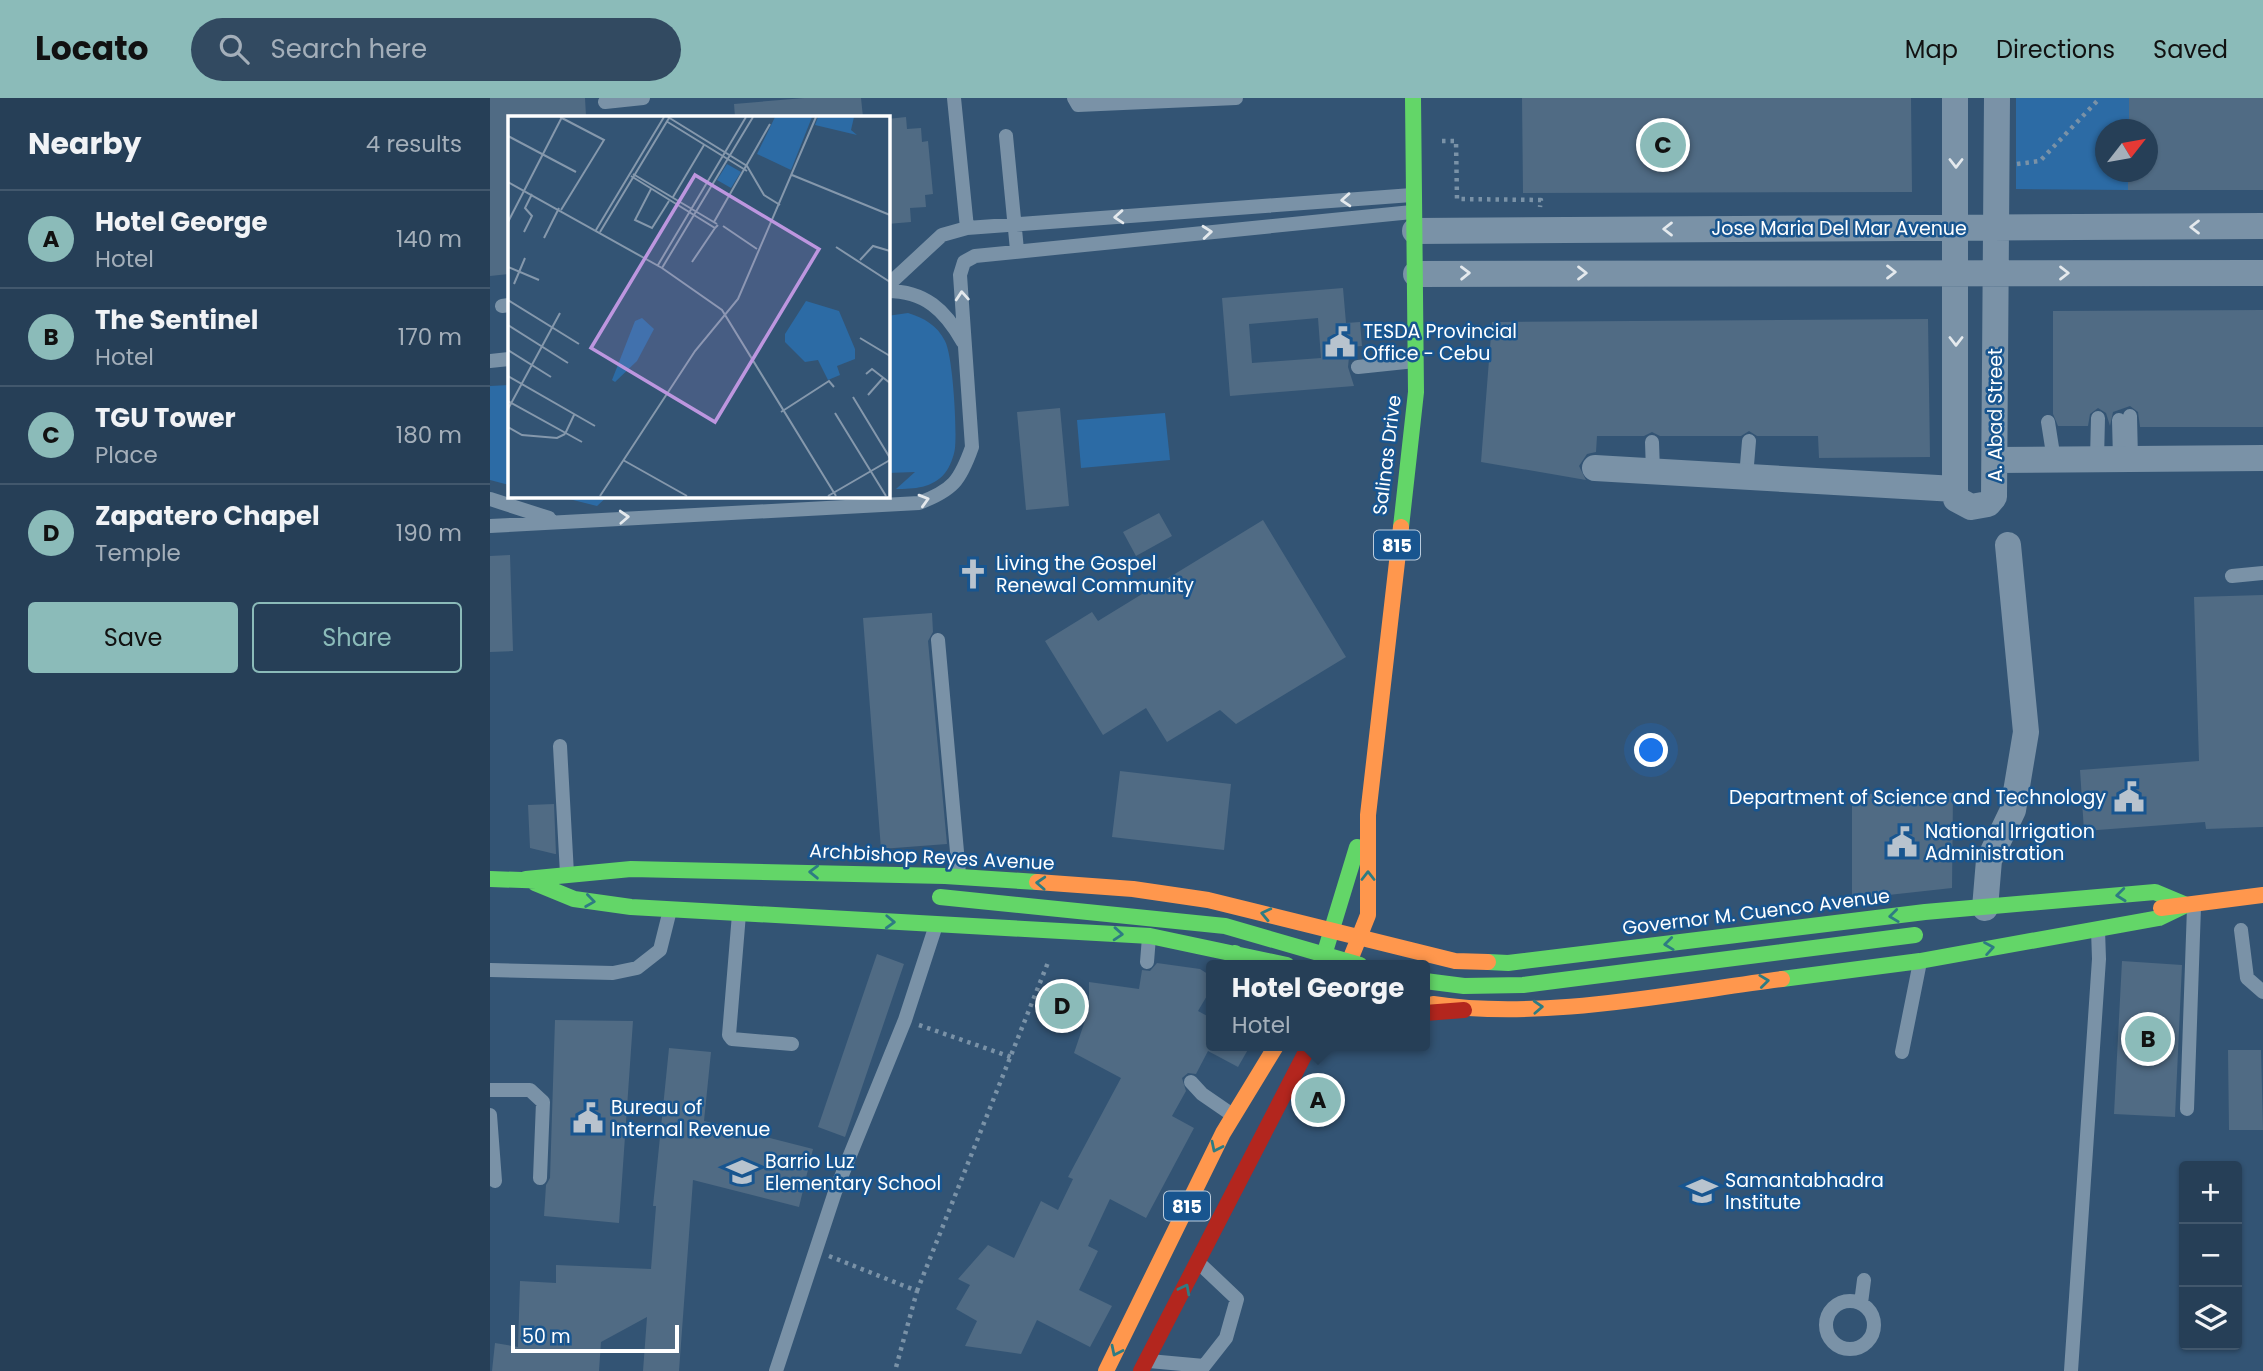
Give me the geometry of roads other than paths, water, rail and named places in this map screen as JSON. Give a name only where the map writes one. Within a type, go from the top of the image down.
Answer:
[{"type":"main road","name":"Salinas Drive","points":[[1361,936],[1368,915],[1368,815],[1416,392],[1413,98]]},
{"type":"main road","name":"Salinas Drive","points":[[1332,929],[1368,815]]},
{"type":"main road","name":"Archbishop Reyes Avenue","points":[[526,879],[631,869],[960,879],[1133,889],[1219,903],[1332,929]]},
{"type":"main road","name":"Archbishop Reyes Avenue","points":[[490,878],[624,887]]},
{"type":"main road","name":"Archbishop Reyes Avenue","points":[[526,879],[574,899],[670,910],[1150,936],[1259,960]]},
{"type":"main road","name":"Governor M. Cuenco Avenue","points":[[1332,929],[1455,961],[1475,961],[1561,958],[1911,914],[2155,892],[2190,904]]},
{"type":"main road","name":"Governor M. Cuenco Avenue","points":[[2064,918],[2263,895]]},
{"type":"main road","points":[[933,897],[1225,926],[1343,960]]},
{"type":"main road","points":[[1219,903],[1228,912],[1232,923],[1225,954]]},
{"type":"main road","name":"Governor M. Cuenco Avenue","points":[[1430,1004],[1467,1010],[1588,1004],[1920,961],[2159,918],[2190,904]]},
{"type":"main road","name":"815","points":[[1323,960],[1332,929]]},
{"type":"main road","points":[[1430,982],[1464,986],[1523,985],[1922,934]]},
{"type":"main road","name":"815","points":[[1350,960],[1361,936]]},
{"type":"main road","points":[[1430,1013],[1467,1010],[1458,995],[1456,984],[1463,970],[1475,961]]},
{"type":"main road","name":"815","points":[[1106,1371],[1234,1115],[1273,1051]]},
{"type":"main road","name":"815","points":[[1144,1366],[1307,1051]]},
{"type":"street","name":"A. Abad Street","points":[[1955,98],[1955,489],[1956,499],[1963,505],[1988,504],[1994,497],[1997,98]]},
{"type":"street","name":"Jose Maria Del Mar Avenue","points":[[1414,221],[1540,229],[2263,226]]},
{"type":"street","points":[[1416,274],[2263,273]]},
{"type":"street","points":[[1995,460],[2263,458]]},
{"type":"street","points":[[1595,468],[1955,489]]},
{"type":"street","points":[[1985,908],[1989,860],[2013,810],[2026,732],[2008,545]]},
{"type":"lane","points":[[605,102],[643,98]]},
{"type":"lane","points":[[954,98],[967,228]]},
{"type":"lane","points":[[1074,98],[1078,105],[1236,98]]},
{"type":"lane","points":[[1006,136],[1017,250]]},
{"type":"lane","points":[[889,284],[942,235],[967,228],[1414,195]]},
{"type":"lane","points":[[490,526],[556,520],[919,503],[942,494],[964,471],[972,447],[960,275],[964,262],[975,256],[1017,250],[1414,221]]},
{"type":"lane","points":[[889,291],[907,291],[925,298],[941,310],[965,346]]},
{"type":"lane","points":[[490,361],[508,359]]},
{"type":"lane","points":[[1358,367],[1416,361]]},
{"type":"lane","points":[[2098,418],[2116,459]]},
{"type":"lane","points":[[2116,459],[2124,418]]},
{"type":"lane","points":[[2048,422],[2054,460]]},
{"type":"lane","points":[[1746,477],[1749,441]]},
{"type":"lane","points":[[1653,442],[1653,472]]},
{"type":"lane","points":[[490,499],[556,520]]},
{"type":"lane","points":[[2232,576],[2263,573]]},
{"type":"lane","points":[[938,640],[960,879]]},
{"type":"lane","points":[[560,746],[567,875]]},
{"type":"lane","points":[[2187,1109],[2190,904]]},
{"type":"lane","points":[[490,970],[614,973],[637,968],[660,950],[670,910]]},
{"type":"lane","points":[[739,914],[729,1035],[732,1039],[792,1044]]},
{"type":"lane","points":[[776,1371],[835,1192],[905,1020],[937,924]]},
{"type":"lane","points":[[2071,1371],[2099,959],[2098,929]]},
{"type":"lane","points":[[2241,930],[2247,978],[2263,992]]},
{"type":"lane","points":[[1147,962],[1150,936]]},
{"type":"lane","points":[[1902,1052],[1920,961]]},
{"type":"lane","points":[[1191,1082],[1202,1094],[1234,1115]]},
{"type":"lane","points":[[490,1090],[530,1090],[543,1102],[540,1178]]},
{"type":"lane","points":[[490,1115],[495,1181]]},
{"type":"lane","points":[[1144,1366],[1205,1368],[1226,1338],[1237,1299],[1199,1262]]},
{"type":"lane","points":[[1861,1303],[1864,1280]]},
{"type":"place","name":"TGU Tower","points":[[1663,145]]},
{"type":"place","name":"TESDA Provincial Office - Cebu","points":[[1340,342]]},
{"type":"place","name":"Living the Gospel Renewal Community","points":[[973,574]]},
{"type":"place","name":"Department of Science and Technology","points":[[2129,797]]},
{"type":"place","name":"National Irrigation Administration","points":[[1902,842]]},
{"type":"place","name":"Zapatero Chapel","points":[[1062,1006]]},
{"type":"place","name":"The Sentinel","points":[[2148,1039]]},
{"type":"place","name":"Hotel George","points":[[1318,1100]]},
{"type":"place","name":"Bureau of Internal Revenue","points":[[588,1118]]},
{"type":"place","name":"Barrio Luz Elementary School","points":[[742,1172]]},
{"type":"place","name":"Samantabhadra Institute","points":[[1702,1191]]}]
